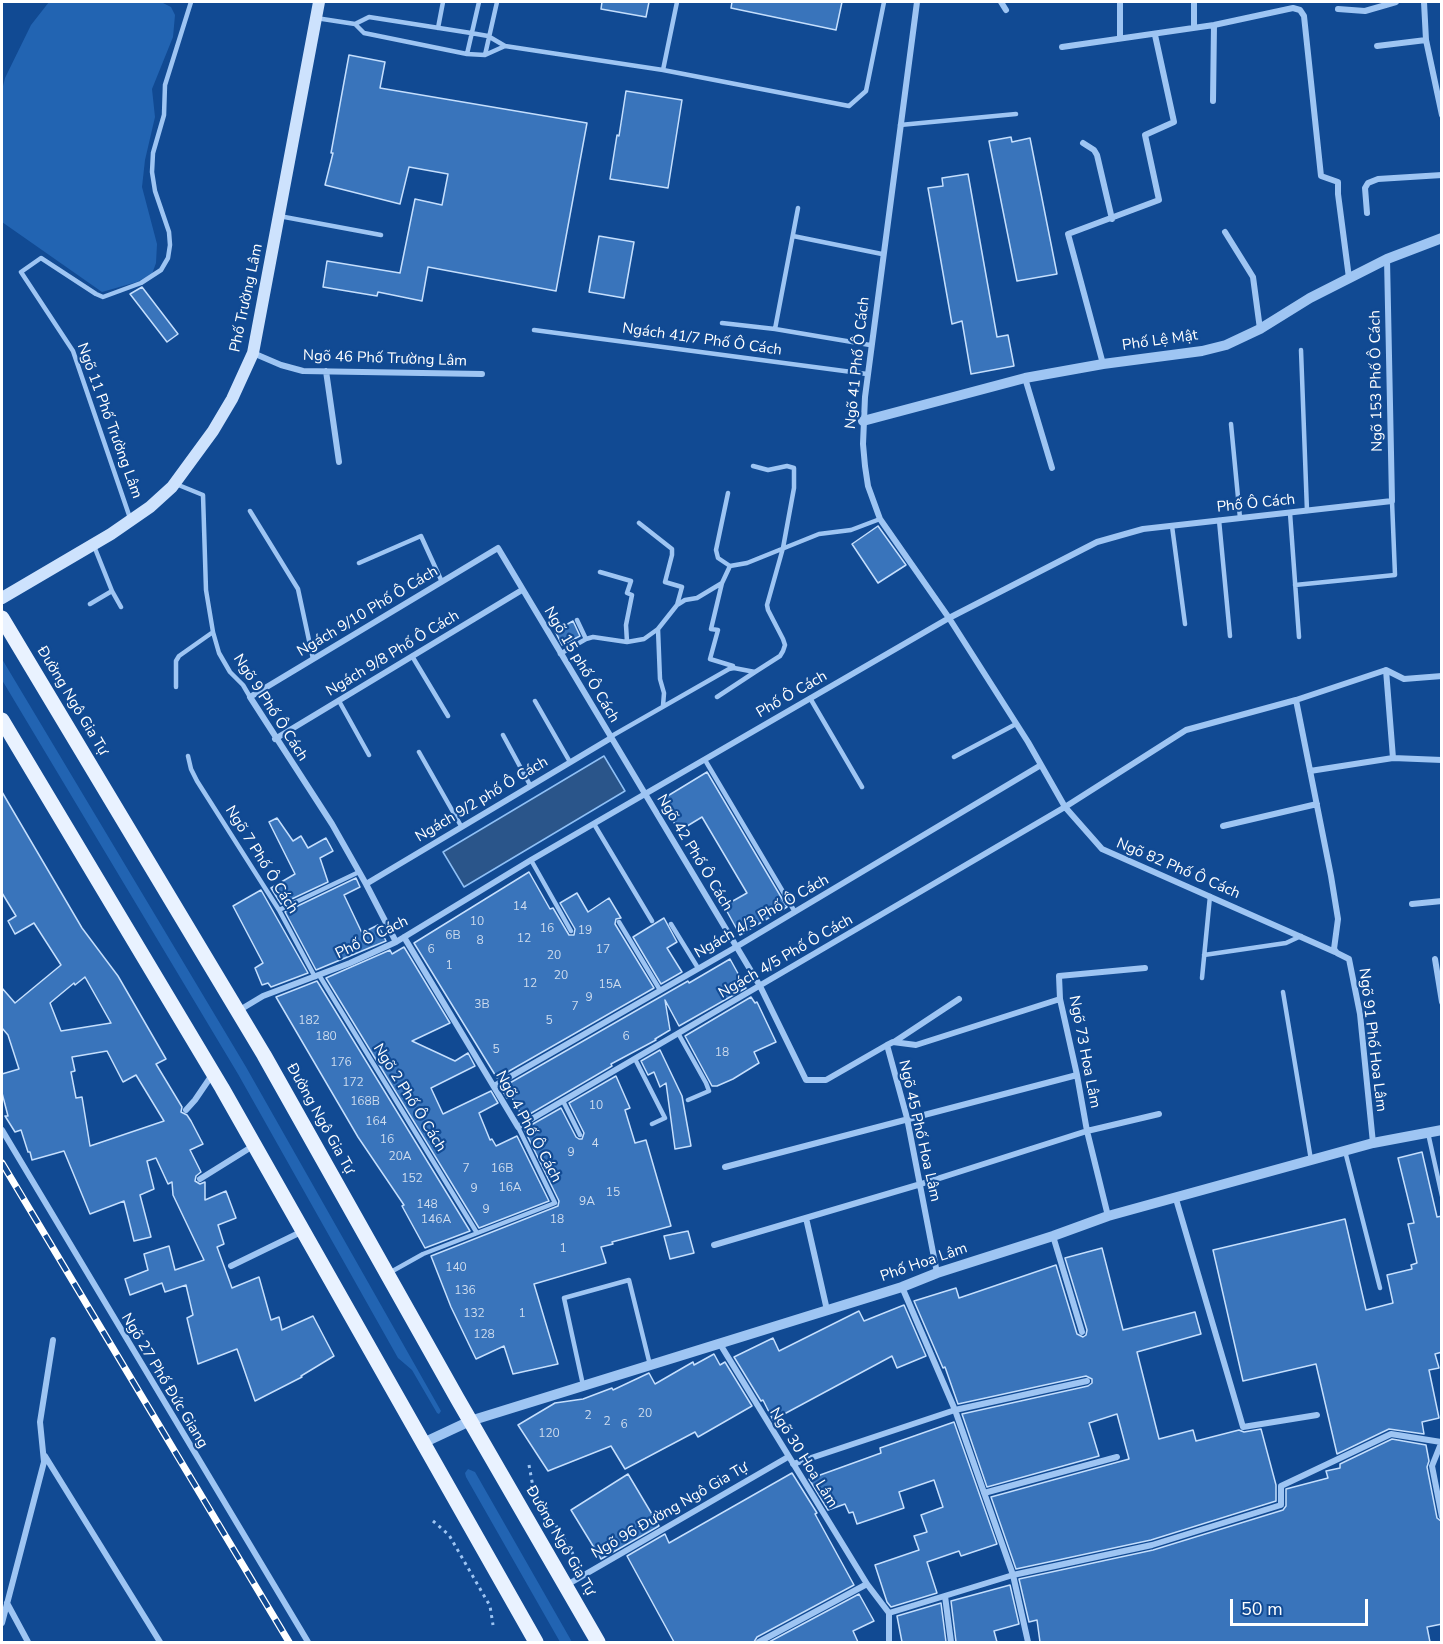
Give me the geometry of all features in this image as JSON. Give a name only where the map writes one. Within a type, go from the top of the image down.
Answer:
[{"type":"main road","name":"Phố Trường Lâm","points":[[2,598],[150,507],[175,483],[213,431],[232,399],[253,353],[319,2]]},
{"type":"main road","name":"Đường Ngô Gia Tự","points":[[2,618],[238,1011],[598,1642]]},
{"type":"main road","points":[[2,720],[255,1145],[536,1642]]},
{"type":"street","name":"Ngõ 41 Phố Ô Cách","points":[[917,2],[870,345],[863,444],[868,486],[880,519],[949,618]]},
{"type":"street","points":[[1001,2],[1006,10]]},
{"type":"street","points":[[1120,2],[1120,38]]},
{"type":"street","points":[[1194,2],[1194,28]]},
{"type":"street","points":[[1338,9],[1365,11],[1396,2]]},
{"type":"street","points":[[1425,2],[1426,40],[1442,115]]},
{"type":"street","points":[[1062,47],[1214,25],[1293,8],[1300,10],[1304,16],[1321,176],[1338,182],[1349,279]]},
{"type":"street","points":[[1213,101],[1214,25]]},
{"type":"street","points":[[1103,364],[1068,234],[1159,200],[1145,135],[1174,122],[1155,34]]},
{"type":"street","points":[[1377,46],[1426,40]]},
{"type":"street","points":[[1083,143],[1094,150],[1096,155],[1112,219]]},
{"type":"street","points":[[1367,213],[1365,188],[1368,183],[1378,179],[1442,175]]},
{"type":"street","points":[[1225,232],[1253,277],[1260,328]]},
{"type":"street","name":"Phố Lệ Mật","points":[[863,421],[1025,378],[1103,364],[1202,351],[1226,345],[1310,298],[1387,259],[1442,238]]},
{"type":"street","name":"Ngõ 153 Phố Ô Cách","points":[[1387,259],[1392,501]]},
{"type":"street","name":"Ngõ 46 Phố Trường Lâm","points":[[253,353],[281,365],[303,370],[482,374]]},
{"type":"street","points":[[326,371],[339,462]]},
{"type":"street","points":[[1025,378],[1052,468]]},
{"type":"street","name":"Phố Ô Cách","points":[[238,1011],[263,996],[358,960],[396,942],[531,860],[949,618],[1097,542],[1127,532],[1392,501]]},
{"type":"street","name":"Ngách 9/10 Phố Ô Cách","points":[[250,697],[498,548]]},
{"type":"street","name":"Ngõ 15 phố Ô Cách","points":[[498,548],[645,795]]},
{"type":"street","name":"Ngách 9/8 Phố Ô Cách","points":[[275,739],[522,590]]},
{"type":"street","name":"Ngõ 82 Phố Ô Cách","points":[[949,618],[1065,807],[1102,849],[1335,952]]},
{"type":"street","points":[[1386,670],[1404,679],[1442,676]]},
{"type":"street","points":[[1386,670],[1393,758]]},
{"type":"street","name":"Ngách 4/5 Phố Ô Cách","points":[[518,1127],[1065,807],[1186,730],[1296,700],[1386,670]]},
{"type":"street","name":"Ngõ 9 Phố Ô Cách","points":[[250,697],[332,824],[396,942]]},
{"type":"street","points":[[1296,700],[1338,918],[1335,952]]},
{"type":"street","name":"Ngách 9/2 phố Ô Cách","points":[[366,884],[610,737]]},
{"type":"street","points":[[1310,771],[1393,758],[1442,760]]},
{"type":"street","name":"Ngách 4/3 Phố Ô Cách","points":[[494,1086],[736,947],[1041,765]]},
{"type":"street","name":"Ngõ 42 Phố Ô Cách","points":[[645,795],[760,986]]},
{"type":"street","points":[[1223,826],[1317,804]]},
{"type":"street","points":[[1412,904],[1442,901]]},
{"type":"street","name":"Ngõ 4 Phố Ô Cách","points":[[404,937],[518,1127]]},
{"type":"street","name":"Ngõ 91 Phố Hoa Lâm","points":[[1335,952],[1349,959],[1360,1014],[1373,1143]]},
{"type":"street","points":[[1434,959],[1442,1002]]},
{"type":"street","name":"Ngõ 73 Hoa Lâm","points":[[1108,1216],[1087,1131],[1060,999],[1059,976],[1145,968]]},
{"type":"street","name":"Ngõ 45 Phố Hoa Lâm","points":[[760,986],[806,1080],[826,1080],[890,1044],[921,1184],[937,1273]]},
{"type":"street","points":[[890,1044],[959,999]]},
{"type":"street","points":[[890,1044],[916,1045],[1060,999]]},
{"type":"street","points":[[186,1110],[213,1073]]},
{"type":"street","points":[[725,1167],[1077,1074]]},
{"type":"street","points":[[714,1245],[921,1184],[1087,1131],[1159,1113]]},
{"type":"street","name":"Ngõ 27 Phố Đức Giang","points":[[2,1130],[308,1642]]},
{"type":"street","name":"Phố Hoa Lâm","points":[[423,1443],[470,1421],[902,1287],[937,1273],[1108,1216],[1176,1199],[1344,1150],[1442,1130]]},
{"type":"street","points":[[200,1179],[255,1145]]},
{"type":"street","points":[[1176,1199],[1243,1427],[1317,1415]]},
{"type":"street","points":[[806,1218],[827,1310]]},
{"type":"street","points":[[231,1266],[303,1232]]},
{"type":"street","points":[[1053,1236],[1082,1332]]},
{"type":"street","points":[[902,1287],[955,1410],[1013,1575],[1028,1642]]},
{"type":"street","points":[[2,1623],[44,1462],[40,1422],[52,1340]]},
{"type":"street","name":"Ngõ 30 Hoa Lâm","points":[[720,1344],[867,1584],[889,1613]]},
{"type":"street","points":[[793,1464],[955,1410],[1087,1381]]},
{"type":"street","points":[[889,1642],[889,1613],[1013,1575],[1152,1545],[1281,1506],[1281,1486],[1391,1434],[1442,1442],[1432,1466],[1442,1516]]},
{"type":"street","points":[[43,1453],[160,1642]]},
{"type":"street","points":[[984,1493],[1117,1456]]},
{"type":"street","name":"Ngõ 96 Đường Ngô Gia Tự","points":[[564,1586],[788,1457]]},
{"type":"street","points":[[759,1642],[867,1584]]},
{"type":"street","points":[[945,1596],[951,1642]]},
{"type":"street","points":[[7,1604],[27,1642]]},
{"type":"lane","name":"Ngõ 11 Phố Trường Lâm","points":[[131,520],[74,351],[21,272],[40,258],[104,297],[141,283],[161,270],[168,258],[170,245],[169,232],[155,191],[152,172],[153,153],[164,115],[165,85],[191,2]]},
{"type":"lane","points":[[438,28],[443,2]]},
{"type":"lane","points":[[467,54],[479,2]]},
{"type":"lane","points":[[484,55],[497,2]]},
{"type":"lane","points":[[663,70],[676,2]]},
{"type":"lane","points":[[316,18],[355,24],[369,18],[471,33],[488,36],[506,46],[663,70],[849,106],[866,91],[884,2]]},
{"type":"lane","points":[[355,24],[364,33],[467,54],[484,55],[506,46]]},
{"type":"lane","points":[[900,125],[1016,114]]},
{"type":"lane","points":[[775,329],[798,208]]},
{"type":"lane","points":[[279,216],[381,235]]},
{"type":"lane","points":[[793,236],[882,254]]},
{"type":"lane","points":[[722,323],[775,329],[870,345]]},
{"type":"lane","name":"Ngách 41/7 Phố Ô Cách","points":[[534,330],[867,374]]},
{"type":"lane","points":[[1301,350],[1307,511]]},
{"type":"lane","points":[[1231,424],[1240,518]]},
{"type":"lane","points":[[717,697],[780,656],[785,645],[767,605],[783,548],[794,488],[794,468],[787,466],[768,470],[753,466]]},
{"type":"lane","name":"Ngõ 9 Phố Ô Cách","points":[[175,483],[203,495],[206,590],[213,632],[219,652],[230,672],[243,685],[250,697]]},
{"type":"lane","points":[[728,494],[716,550],[718,558],[730,566],[747,563],[819,534],[851,530],[880,519]]},
{"type":"lane","points":[[1295,585],[1395,575],[1392,501]]},
{"type":"lane","points":[[250,511],[298,589],[313,659]]},
{"type":"lane","points":[[1290,513],[1299,637]]},
{"type":"lane","points":[[1219,520],[1230,636]]},
{"type":"lane","points":[[639,523],[672,549],[665,582],[682,587],[677,605]]},
{"type":"lane","points":[[1172,526],[1185,624]]},
{"type":"lane","points":[[359,563],[421,536],[442,582]]},
{"type":"lane","points":[[93,544],[121,607]]},
{"type":"lane","points":[[730,566],[722,583],[711,629],[718,630],[710,659],[755,672]]},
{"type":"lane","points":[[600,572],[631,581],[627,593],[632,595],[626,625],[627,642]]},
{"type":"lane","points":[[561,654],[586,639],[601,638],[627,642],[644,639],[658,629],[677,605],[697,598],[722,583]]},
{"type":"lane","points":[[90,604],[112,591]]},
{"type":"lane","points":[[577,620],[586,639]]},
{"type":"lane","points":[[658,629],[660,679],[664,693],[663,706]]},
{"type":"lane","points":[[176,687],[176,661],[179,656],[213,632]]},
{"type":"lane","points":[[412,657],[448,716]]},
{"type":"lane","points":[[610,737],[729,669],[739,668]]},
{"type":"lane","points":[[810,698],[862,787]]},
{"type":"lane","points":[[339,701],[369,755]]},
{"type":"lane","points":[[535,701],[570,762]]},
{"type":"lane","points":[[954,757],[1016,724]]},
{"type":"lane","points":[[503,735],[530,785]]},
{"type":"lane","points":[[419,752],[461,826]]},
{"type":"lane","name":"Ngõ 7 Phố Ô Cách","points":[[188,756],[191,769],[198,781],[279,910],[317,976]]},
{"type":"lane","points":[[705,760],[795,912]]},
{"type":"lane","points":[[594,824],[652,921]]},
{"type":"lane","points":[[531,860],[571,931]]},
{"type":"lane","points":[[279,910],[359,872]]},
{"type":"lane","points":[[1202,978],[1210,896]]},
{"type":"lane","points":[[619,922],[660,990]]},
{"type":"lane","points":[[671,924],[698,968]]},
{"type":"lane","points":[[1204,955],[1286,943],[1301,936]]},
{"type":"lane","name":"Ngõ 2 Phố Ô Cách","points":[[317,976],[477,1233]]},
{"type":"lane","points":[[1283,992],[1311,1160]]},
{"type":"lane","points":[[678,1034],[709,1090],[688,1100]]},
{"type":"lane","points":[[635,1059],[665,1118],[652,1124]]},
{"type":"lane","points":[[563,1101],[580,1135]]},
{"type":"lane","name":"Ngõ 4 Phố Ô Cách","points":[[387,1274],[423,1254],[555,1203],[518,1127]]},
{"type":"lane","points":[[1428,1132],[1442,1196]]},
{"type":"lane","points":[[1344,1150],[1380,1288]]},
{"type":"lane","points":[[583,1385],[564,1298],[629,1280],[650,1365]]},
{"type":"path","points":[[529,1465],[532,1486],[576,1559],[588,1569]]},
{"type":"path","points":[[434,1521],[449,1535],[490,1606],[493,1625]]},
{"type":"shaded area","points":[[49,2],[161,2],[171,7],[175,15],[173,37],[152,89],[155,117],[145,160],[142,187],[157,244],[156,263],[152,274],[137,282],[102,292],[2,222],[2,90],[5,78],[31,25]]},
{"type":"shaded area","points":[[2,659],[246,1067],[441,1411],[439,1414],[412,1370],[398,1358],[238,1074],[2,680]]},
{"type":"shaded area","points":[[604,756],[625,791],[464,887],[443,852]]},
{"type":"shaded area","points":[[468,1469],[475,1472],[572,1642],[560,1642],[466,1477],[465,1473]]},
{"type":"building","points":[[602,2],[649,2],[646,17],[601,9]]},
{"type":"building","points":[[732,2],[842,2],[836,30],[731,8]]},
{"type":"building","points":[[349,55],[385,62],[380,88],[587,123],[556,291],[428,267],[422,301],[378,292],[377,296],[323,287],[327,261],[400,273],[415,199],[442,205],[448,174],[409,167],[400,204],[325,185],[333,153],[331,153]]},
{"type":"building","points":[[626,91],[682,100],[668,188],[610,179]]},
{"type":"building","points":[[1011,137],[1012,142],[1030,138],[1057,274],[1017,281],[989,141]]},
{"type":"building","points":[[968,174],[997,337],[1008,335],[1014,366],[971,374],[962,321],[952,324],[928,188],[943,186],[942,178]]},
{"type":"building","points":[[599,236],[634,242],[624,298],[589,292]]},
{"type":"building","points":[[142,287],[178,334],[167,342],[130,294]]},
{"type":"building","points":[[878,526],[906,565],[878,583],[852,544]]},
{"type":"building","points":[[573,621],[580,636],[562,645],[555,631]]},
{"type":"building","points":[[707,772],[787,907],[740,935],[724,906],[747,893],[702,817],[679,831],[661,800]]},
{"type":"building","points":[[2,792],[82,928],[118,976],[166,1059],[156,1064],[182,1107],[181,1112],[187,1115],[203,1144],[190,1150],[201,1172],[196,1176],[195,1181],[200,1184],[205,1182],[205,1200],[226,1191],[236,1218],[218,1225],[224,1244],[217,1247],[232,1288],[259,1277],[271,1320],[279,1317],[282,1330],[313,1316],[334,1356],[302,1377],[255,1401],[237,1349],[198,1364],[187,1318],[193,1315],[186,1285],[165,1292],[162,1283],[130,1295],[125,1279],[148,1270],[144,1254],[169,1246],[175,1270],[204,1260],[173,1195],[172,1182],[168,1184],[156,1158],[147,1161],[154,1189],[140,1195],[151,1237],[134,1241],[124,1201],[90,1214],[64,1151],[32,1160],[21,1130],[15,1132],[5,1116],[8,1116],[2,1093],[2,1074],[19,1069],[8,1035],[2,1028],[2,988],[15,1003],[61,965],[34,923],[15,934],[8,921],[16,916],[2,893]],"holes":[[[85,977],[111,1023],[61,1031],[50,1003]],[[107,1051],[123,1082],[136,1075],[164,1121],[90,1146],[82,1097],[76,1098],[71,1072],[75,1071],[72,1057]]]},
{"type":"building","points":[[277,818],[293,841],[301,836],[308,848],[326,838],[333,851],[320,858],[328,882],[281,904],[271,888],[295,874],[269,822]]},
{"type":"building","points":[[529,872],[550,909],[553,908],[569,935],[574,935],[575,929],[560,903],[577,893],[588,912],[609,898],[621,918],[616,919],[615,924],[654,988],[497,1078],[414,943]]},
{"type":"building","points":[[356,878],[360,887],[344,895],[362,933],[378,925],[386,941],[316,970],[285,912]]},
{"type":"building","points":[[261,890],[308,973],[271,987],[268,983],[262,985],[255,968],[263,963],[233,906]]},
{"type":"building","points":[[664,918],[677,942],[667,948],[682,972],[661,984],[633,937]]},
{"type":"building","points":[[404,947],[450,1023],[412,1041],[455,1061],[468,1053],[475,1066],[431,1088],[443,1114],[491,1091],[498,1103],[479,1113],[490,1140],[492,1139],[496,1146],[517,1136],[549,1201],[479,1228],[326,978],[390,950],[392,954]]},
{"type":"building","points":[[730,959],[746,988],[679,1026],[665,1000],[670,1030],[523,1118],[511,1096],[507,1098],[501,1088],[688,981],[689,983]]},
{"type":"building","points":[[317,981],[470,1231],[425,1248],[402,1206],[404,1205],[358,1137],[276,997]]},
{"type":"building","points":[[751,997],[755,1003],[757,1002],[776,1042],[754,1052],[759,1063],[733,1079],[712,1086],[685,1036]]},
{"type":"building","points":[[660,1050],[682,1096],[691,1146],[675,1149],[666,1083],[660,1087],[654,1072],[648,1075],[641,1061]]},
{"type":"building","points":[[616,1076],[630,1108],[625,1110],[635,1143],[646,1140],[671,1226],[601,1247],[606,1263],[534,1284],[558,1364],[513,1374],[504,1346],[476,1359],[451,1307],[431,1256],[558,1206],[559,1201],[524,1129],[561,1108],[576,1137],[582,1139],[584,1133],[569,1103]]},
{"type":"building","points":[[1422,1152],[1437,1217],[1442,1216],[1442,1352],[1435,1354],[1439,1368],[1429,1370],[1439,1418],[1422,1422],[1424,1434],[1389,1429],[1337,1454],[1316,1364],[1243,1381],[1213,1250],[1345,1219],[1366,1310],[1393,1303],[1387,1275],[1412,1269],[1411,1265],[1417,1263],[1408,1224],[1414,1223],[1398,1158]]},
{"type":"building","points":[[688,1231],[694,1253],[670,1259],[664,1236]]},
{"type":"building","points":[[1102,1248],[1123,1330],[1195,1312],[1201,1334],[1137,1352],[1159,1439],[1193,1430],[1196,1441],[1239,1430],[1244,1432],[1261,1429],[1276,1485],[1276,1501],[1151,1540],[1016,1569],[991,1497],[1129,1459],[1117,1414],[1089,1423],[1099,1456],[987,1487],[962,1414],[1088,1386],[1092,1383],[1092,1379],[1086,1376],[958,1404],[945,1367],[943,1368],[914,1301],[956,1288],[959,1298],[1056,1265],[1077,1334],[1083,1337],[1087,1330],[1065,1258]]},
{"type":"building","points":[[904,1305],[926,1356],[897,1368],[892,1356],[773,1420],[763,1400],[761,1401],[734,1357],[773,1338],[779,1351],[859,1311],[864,1321]]},
{"type":"building","points":[[714,1354],[720,1365],[725,1362],[752,1406],[698,1437],[695,1432],[625,1469],[611,1446],[548,1471],[518,1425],[555,1403],[583,1399],[612,1388],[613,1390],[649,1373],[655,1384],[693,1362],[694,1365]]},
{"type":"building","points":[[954,1422],[997,1544],[961,1556],[959,1551],[927,1562],[937,1593],[891,1607],[887,1602],[875,1565],[919,1550],[914,1536],[927,1532],[921,1515],[943,1507],[934,1480],[899,1492],[904,1508],[857,1524],[853,1512],[849,1513],[845,1504],[828,1510],[809,1479],[881,1453],[880,1448]]},
{"type":"building","points":[[1392,1439],[1426,1445],[1429,1461],[1427,1467],[1437,1518],[1442,1522],[1442,1624],[1427,1627],[1430,1642],[1040,1642],[1037,1620],[1029,1622],[1019,1579],[1153,1550],[1283,1510],[1286,1506],[1286,1489],[1328,1478],[1326,1471],[1340,1468],[1340,1464]]},
{"type":"building","points":[[792,1473],[817,1513],[815,1514],[854,1585],[757,1637],[754,1642],[674,1642],[627,1556],[665,1534],[669,1543]]},
{"type":"building","points":[[628,1474],[659,1526],[601,1559],[571,1510]]},
{"type":"building","points":[[1010,1585],[1019,1624],[994,1631],[997,1642],[956,1642],[951,1601]]},
{"type":"building","points":[[859,1594],[874,1621],[853,1631],[858,1642],[769,1642]]},
{"type":"building","points":[[941,1603],[946,1642],[902,1642],[897,1616]]},
{"type":"railway","points":[[2,1163],[289,1642]]}]
